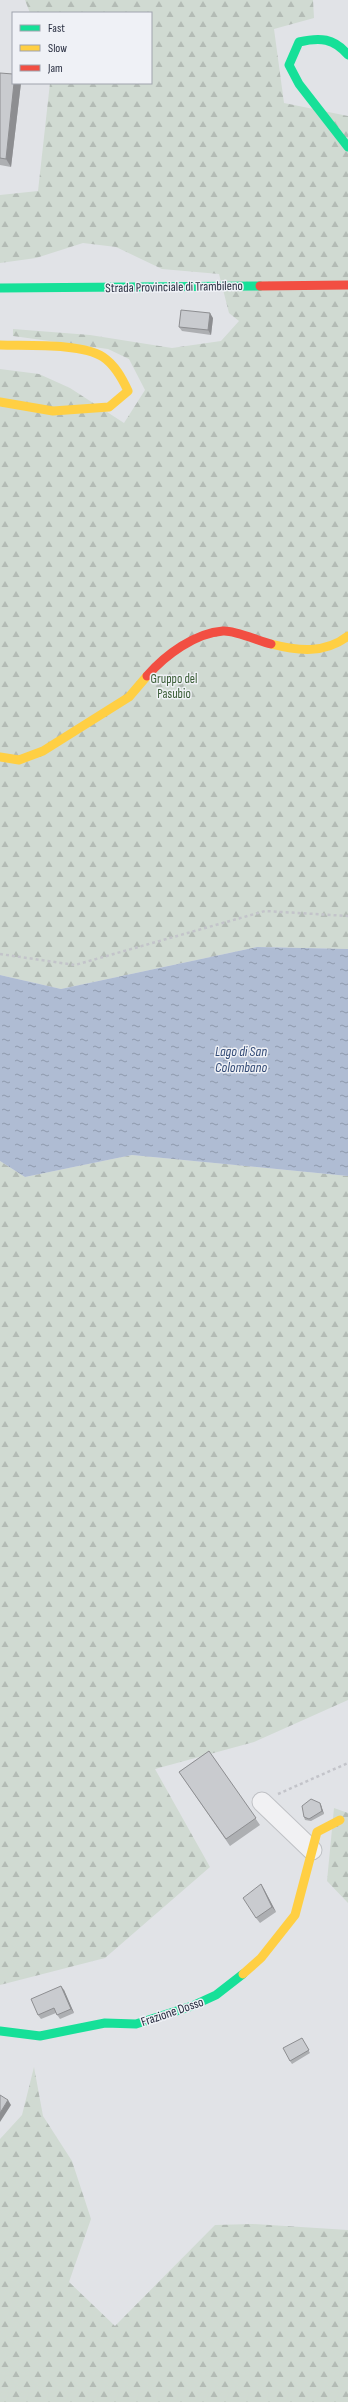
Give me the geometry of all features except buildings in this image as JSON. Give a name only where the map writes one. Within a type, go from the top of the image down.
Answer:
[{"type":"street","points":[[348,55],[340,44],[318,36],[298,42],[289,65],[299,84],[348,147]]},
{"type":"street","name":"Strada Provinciale di Trambileno","points":[[0,288],[348,285]]},
{"type":"street","points":[[0,345],[78,350],[98,354],[121,374],[128,392],[109,407],[53,411],[0,402]]},
{"type":"street","points":[[0,757],[19,760],[43,751],[129,697],[161,660],[191,641],[224,631],[273,645],[311,651],[337,646],[348,636]]},
{"type":"street","points":[[262,1802],[312,1850]]},
{"type":"street","name":"Frazione Dosso","points":[[0,2031],[40,2036],[105,2023],[136,2024],[192,2006],[216,1995],[239,1978],[261,1958],[294,1915],[303,1891],[317,1832],[340,1820]]},
{"type":"path","points":[[0,954],[75,965],[265,911],[348,916]]},
{"type":"path","points":[[262,1802],[348,1763]]},
{"type":"green space","name":"Gruppo del Pasubio","points":[[25,0],[313,0],[314,18],[274,29],[284,103],[348,116],[348,949],[257,947],[61,989],[0,975],[0,369],[39,374],[70,388],[124,423],[145,390],[129,359],[108,349],[13,336],[13,329],[90,335],[172,348],[221,341],[239,321],[229,313],[219,274],[162,269],[116,247],[83,243],[36,258],[0,263],[0,195],[38,191],[50,84],[152,84],[152,12],[30,12]]},
{"type":"green space","points":[[132,1155],[348,1176],[348,1700],[254,1742],[155,1769],[210,1867],[105,1958],[0,1985],[0,1161],[25,1177]]},
{"type":"green space","points":[[334,1808],[348,1813],[348,1903],[327,1881]]},
{"type":"green space","points":[[34,2067],[43,2116],[72,2161],[91,2219],[69,2282],[115,2326],[215,2225],[253,2224],[348,2230],[348,2402],[0,2402],[0,2139],[22,2115]]},
{"type":"water","name":"Lago di San Colombano","points":[[257,947],[348,949],[348,1176],[132,1155],[25,1177],[0,1161],[0,975],[61,989]]},
{"type":"traffic: fast","points":[[348,55],[343,49],[332,42],[320,39],[307,40],[299,42],[289,65],[299,84],[348,147]]},
{"type":"traffic: fast","points":[[0,288],[260,286]]},
{"type":"traffic: fast","points":[[0,2031],[40,2036],[105,2023],[136,2024],[192,2006],[216,1995],[243,1974]]},
{"type":"traffic: slow","points":[[0,345],[68,347],[94,353],[103,357],[115,368],[128,391],[109,407],[53,411],[0,402]]},
{"type":"traffic: slow","points":[[271,644],[301,649],[321,648],[330,646],[348,636]]},
{"type":"traffic: slow","points":[[0,757],[19,760],[43,751],[129,697],[147,676]]},
{"type":"traffic: slow","points":[[243,1974],[261,1958],[295,1915],[317,1832],[340,1820]]},
{"type":"traffic: jam","points":[[260,286],[348,285]]},
{"type":"traffic: jam","points":[[147,676],[163,660],[181,646],[212,633],[228,631],[271,644]]}]
